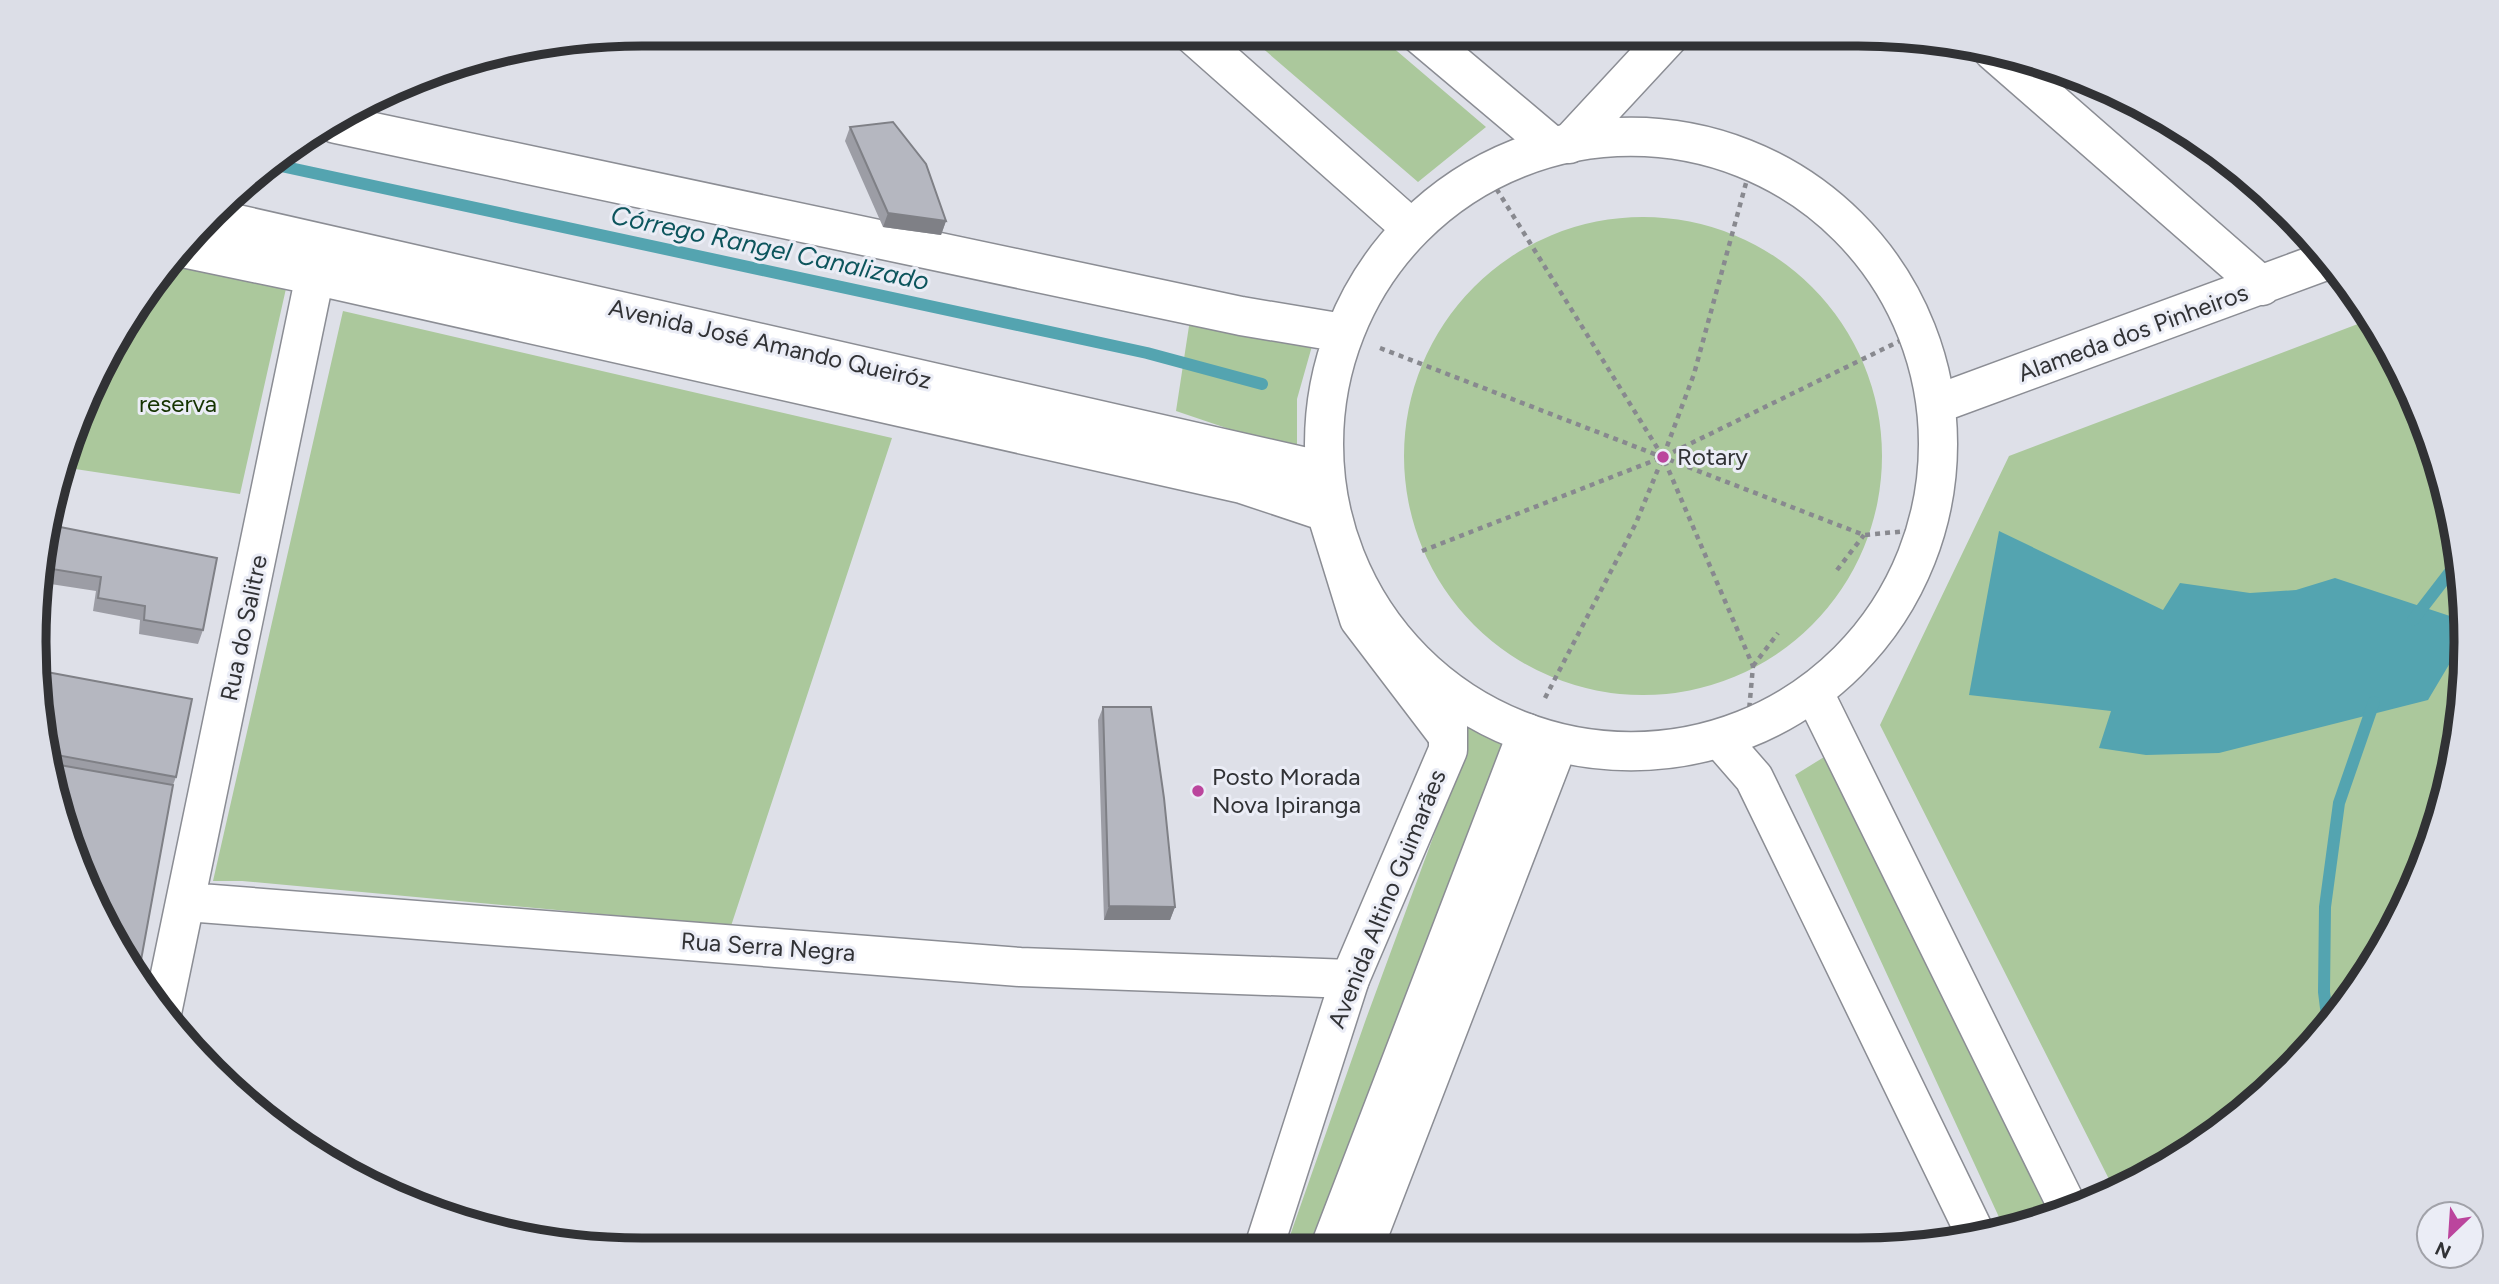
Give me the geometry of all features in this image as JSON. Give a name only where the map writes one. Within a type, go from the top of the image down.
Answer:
[{"type":"street","points":[[1206,46],[1411,228]]},
{"type":"street","points":[[1434,46],[1561,145]]},
{"type":"street","points":[[1561,145],[1659,46]]},
{"type":"street","points":[[2010,66],[2262,286]]},
{"type":"street","points":[[343,126],[1241,316],[1343,333]]},
{"type":"street","points":[[1605,138],[1680,141],[1752,161],[1822,203],[1879,261],[1918,332],[1937,404],[1940,469],[1929,529],[1885,621],[1814,693],[1734,734],[1654,751],[1541,741],[1473,708],[1426,673],[1376,615],[1340,546],[1324,471],[1325,401],[1343,333],[1371,277],[1411,228],[1447,197],[1486,172],[1561,145],[1605,138]]},
{"type":"street","name":"Avenida José Amando Queiróz","points":[[219,221],[319,259],[1324,471]]},
{"type":"street","points":[[194,249],[319,259],[1242,484],[1326,512],[1359,619],[1448,737]]},
{"type":"street","name":"Rua do Salitre","points":[[165,999],[319,259]]},
{"type":"street","name":"Alameda dos Pinheiros","points":[[1937,404],[2318,264]]},
{"type":"street","name":"Avenida Altino Guimarães","points":[[1267,1238],[1350,979],[1448,750],[1448,717],[1426,673]]},
{"type":"street","points":[[1814,693],[2065,1201]]},
{"type":"street","points":[[1734,734],[1972,1227]]},
{"type":"street","points":[[1334,1238],[1541,741]]},
{"type":"street","points":[[1367,1238],[1541,741]]},
{"type":"street","name":"Rua Serra Negra","points":[[187,902],[1020,967],[1350,979]]},
{"type":"path","points":[[1541,741],[1636,523],[1694,374],[1752,161]]},
{"type":"path","points":[[1486,172],[1663,457],[1753,666]]},
{"type":"path","points":[[1422,551],[1663,457],[1918,332]]},
{"type":"path","points":[[1343,333],[1864,535],[1929,529]]},
{"type":"path","points":[[1837,570],[1864,535]]},
{"type":"path","points":[[1734,734],[1753,666],[1778,633]]},
{"type":"green space","points":[[1260,46],[1391,46],[1486,127],[1418,182]]},
{"type":"green space","points":[[1643,217],[1690,222],[1734,235],[1776,257],[1812,287],[1842,323],[1864,365],[1877,409],[1882,456],[1877,503],[1864,547],[1842,589],[1812,625],[1776,655],[1734,677],[1690,690],[1643,695],[1596,690],[1552,677],[1510,655],[1474,625],[1444,589],[1422,547],[1409,503],[1404,456],[1409,409],[1422,365],[1444,323],[1474,287],[1510,257],[1552,235],[1596,222]]},
{"type":"green space","name":"reserva","points":[[182,263],[287,284],[240,494],[72,468],[91,414],[125,344]]},
{"type":"green space","points":[[343,311],[892,438],[731,926],[242,881],[213,881]]},
{"type":"green space","points":[[1191,313],[1314,339],[1297,399],[1297,452],[1176,411]]},
{"type":"green space","points":[[2361,323],[2392,378],[2422,450],[2442,526],[2448,564],[2454,642],[2442,758],[2422,834],[2392,906],[2374,940],[2330,1005],[2279,1064],[2220,1115],[2188,1138],[2155,1159],[2110,1182],[1880,725],[2009,456]]},
{"type":"green space","points":[[1470,719],[1497,725],[1532,738],[1354,1238],[1289,1238],[1366,1019],[1435,832]]},
{"type":"green space","points":[[1837,749],[2051,1206],[2001,1220],[1795,775]]},
{"type":"water","points":[[1999,531],[2163,610],[2180,583],[2250,593],[2296,590],[2335,578],[2453,617],[2453,658],[2428,700],[2219,753],[2146,755],[2099,748],[2111,711],[1969,695]]},
{"type":"building","points":[[893,122],[926,164],[946,221],[888,213],[850,127]]},
{"type":"building","points":[[57,526],[217,558],[203,630],[144,620],[145,606],[98,598],[101,577],[51,569]]},
{"type":"building","points":[[47,672],[192,699],[176,777],[57,755]]},
{"type":"building","points":[[1103,707],[1151,707],[1175,907],[1109,906]]},
{"type":"building","points":[[59,765],[173,785],[140,964],[107,906],[91,870],[77,834]]},
{"type":"waterway","name":"Córrego Rangel Canalizado","points":[[283,166],[1147,353],[1262,384]]},
{"type":"waterway","points":[[2413,620],[2449,573]]},
{"type":"waterway","points":[[2326,1010],[2325,907],[2339,803],[2374,702]]},
{"type":"place","name":"Rotary","points":[[1663,457]]},
{"type":"place","name":"Posto Morada Nova Ipiranga","points":[[1198,791]]}]
